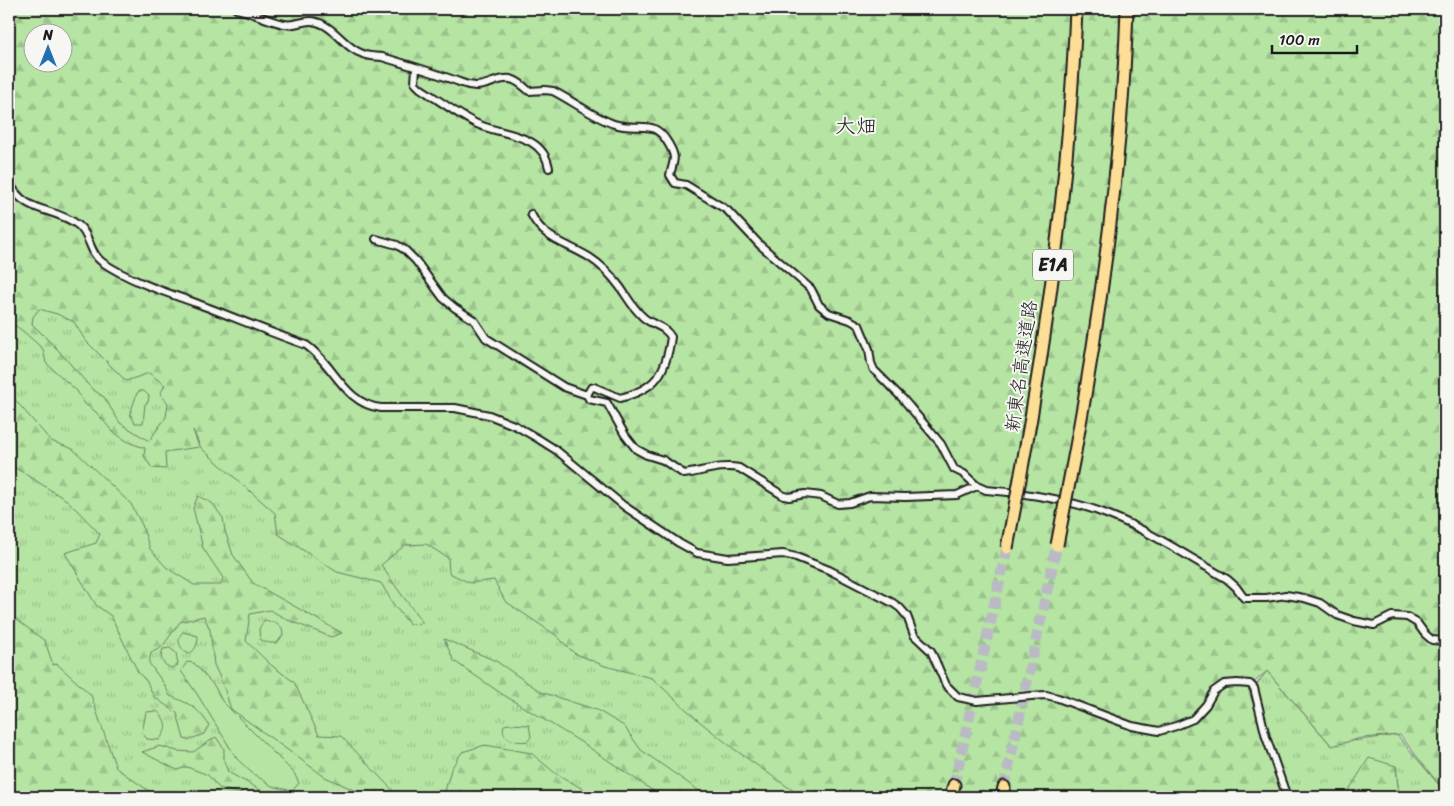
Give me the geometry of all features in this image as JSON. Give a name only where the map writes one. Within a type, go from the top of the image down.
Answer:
[{"type":"highway","name":"新東名高速道路","points":[[1008,548],[1040,363],[1058,228],[1076,9]]},
{"type":"highway","points":[[1057,545],[1099,312],[1114,200],[1124,85],[1127,9]]},
{"type":"highway","points":[[950,797],[954,785]]},
{"type":"street","points":[[236,9],[284,24],[295,24],[306,20],[313,20],[325,25],[349,47],[364,55],[381,57],[473,86],[484,86],[510,79],[520,83],[529,91],[553,90],[614,124],[655,128],[663,134],[674,152],[675,160],[670,175],[675,183],[686,185],[727,210],[760,245],[811,289],[819,306],[829,313],[859,325],[874,370],[903,400],[940,444],[954,469],[964,474],[977,486],[986,490],[1046,497],[1110,515],[1147,533],[1227,579],[1244,598],[1266,598],[1286,595],[1304,598],[1320,603],[1336,615],[1374,625],[1392,616],[1406,617],[1417,623],[1432,640],[1445,641]]},
{"type":"street","points":[[416,68],[414,83],[420,88],[465,118],[478,124],[520,136],[532,143],[546,156],[549,168]]},
{"type":"street","points":[[9,182],[22,201],[77,224],[95,256],[103,262],[127,275],[175,296],[306,345],[316,352],[345,389],[360,402],[371,407],[455,408],[489,415],[516,426],[556,450],[624,506],[678,543],[697,553],[728,558],[783,554],[796,557],[829,570],[893,603],[907,616],[914,635],[931,651],[946,685],[958,697],[977,701],[1046,695],[1132,726],[1159,731],[1193,719],[1206,705],[1214,691],[1224,684],[1250,684],[1254,688],[1266,737],[1286,797]]},
{"type":"street","points":[[531,214],[536,225],[544,232],[558,242],[590,258],[597,264],[614,280],[635,310],[646,320],[662,327],[671,337],[670,347],[662,370],[657,380],[650,386],[639,393],[620,398],[594,387],[591,388],[587,395]]},
{"type":"street","points":[[376,239],[397,245],[406,250],[443,298],[454,308],[474,320],[486,338],[564,387],[587,395],[589,399],[607,403],[625,435],[636,449],[663,460],[684,474],[731,466],[739,468],[784,496],[805,494],[821,496],[838,504],[850,503],[870,496],[956,495],[977,486]]},
{"type":"green space","points":[[9,9],[1445,9],[1445,792],[1400,735],[1361,738],[1332,746],[1267,671],[1248,688],[1267,747],[1287,797],[802,797],[734,749],[699,721],[652,678],[605,666],[574,653],[557,636],[505,601],[494,580],[470,583],[449,573],[448,558],[426,544],[405,545],[381,565],[423,623],[409,624],[394,605],[381,583],[337,572],[278,534],[275,513],[201,448],[193,430],[199,447],[165,452],[166,469],[152,468],[144,456],[145,448],[130,443],[113,432],[96,412],[85,404],[77,391],[46,363],[43,349],[9,321]],"holes":[[[39,309],[57,314],[74,322],[85,340],[126,381],[149,373],[165,385],[160,394],[168,403],[166,417],[149,441],[120,423],[104,397],[92,389],[59,351],[32,324],[33,317]]]},
{"type":"green space","points":[[9,284],[72,305],[666,675],[832,797],[9,797]]},
{"type":"green space","points":[[144,391],[149,396],[148,402],[145,404],[143,423],[135,423],[130,414],[137,393]]},
{"type":"green space","points":[[9,393],[51,441],[73,449],[131,504],[142,525],[150,549],[167,568],[194,585],[221,585],[223,578],[203,548],[193,508],[198,496],[212,503],[223,518],[233,555],[253,583],[342,633],[331,637],[288,620],[270,610],[250,614],[246,641],[271,665],[294,682],[319,735],[341,736],[399,797],[370,797],[325,777],[231,709],[214,665],[210,630],[204,616],[180,622],[162,647],[151,653],[149,663],[170,696],[192,706],[209,725],[204,734],[188,740],[184,739],[177,713],[154,697],[147,682],[138,672],[111,616],[96,605],[65,553],[96,543],[100,534],[68,501],[9,462]]},
{"type":"green space","points":[[9,617],[13,617],[45,641],[53,665],[57,664],[91,695],[116,768],[155,797],[9,797]]},
{"type":"green space","points":[[264,620],[277,623],[282,628],[283,635],[277,643],[260,640],[259,629]]},
{"type":"green space","points":[[183,632],[198,636],[196,646],[189,654],[183,650],[179,641]]},
{"type":"green space","points":[[444,639],[496,661],[541,692],[597,710],[624,726],[641,750],[708,797],[662,797],[584,744],[502,694],[454,661]]},
{"type":"green space","points":[[170,648],[176,653],[178,665],[171,668],[163,663],[161,658],[163,649]]},
{"type":"green space","points":[[187,662],[194,663],[215,687],[222,701],[294,773],[299,783],[292,791],[272,786],[252,773],[237,759],[181,671]]},
{"type":"green space","points":[[1267,671],[1330,744],[1397,735],[1445,792],[1445,797],[1399,797],[1396,766],[1347,792],[1347,797],[1290,797],[1268,733],[1257,684]]},
{"type":"green space","points":[[157,711],[165,722],[164,733],[159,740],[147,739],[142,733],[146,712]]},
{"type":"green space","points":[[504,725],[529,725],[531,737],[528,741],[515,741],[507,737],[503,730]]},
{"type":"green space","points":[[216,737],[224,749],[224,761],[228,772],[273,797],[253,797],[219,788],[208,775],[187,767],[177,770],[142,752],[160,746],[177,751],[193,752]]},
{"type":"green space","points":[[485,745],[531,753],[555,773],[597,797],[549,797],[536,795],[531,797],[446,797],[444,795],[451,769],[462,752]]},
{"type":"green space","points":[[1369,758],[1396,766],[1399,797],[1347,797],[1347,793]]},
{"type":"tunnel","points":[[1004,787],[1057,545]]},
{"type":"tunnel","points":[[954,785],[1007,548]]},
{"type":"district","name":"大畑","points":[[856,126]]}]
